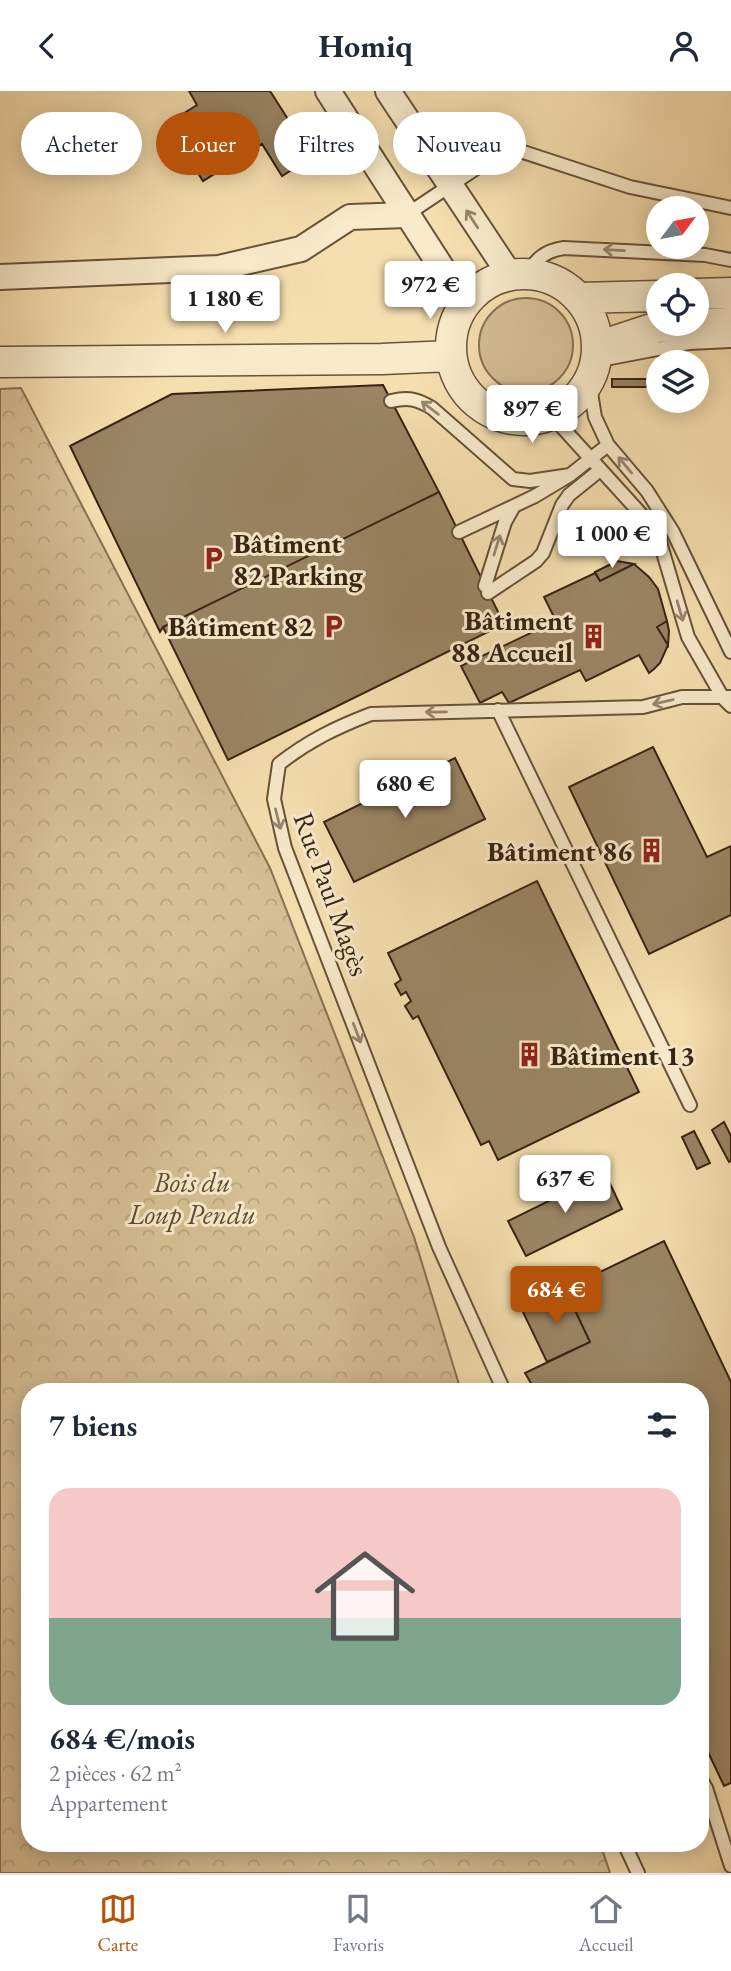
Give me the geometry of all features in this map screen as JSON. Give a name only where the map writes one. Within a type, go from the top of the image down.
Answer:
[{"type":"street","points":[[328,91],[465,304]]},
{"type":"street","points":[[388,91],[450,184],[518,275]]},
{"type":"street","points":[[0,277],[219,268],[301,249],[350,217],[406,215]]},
{"type":"street","points":[[518,275],[535,275],[558,283],[578,298],[595,329],[594,363],[575,400],[551,415],[534,419],[510,419],[487,410],[469,395],[456,375],[451,356],[457,318],[477,291],[493,281],[518,275]]},
{"type":"street","points":[[709,294],[731,293]]},
{"type":"street","points":[[578,298],[646,296]]},
{"type":"street","points":[[594,363],[657,327],[731,323]]},
{"type":"street","points":[[0,362],[451,356]]},
{"type":"lane","points":[[406,215],[508,147],[630,187],[731,208]]},
{"type":"lane","points":[[518,275],[549,250],[564,248],[705,255],[731,260]]},
{"type":"lane","points":[[731,341],[689,343],[594,363],[595,417],[608,445],[647,491],[673,532],[731,652]]},
{"type":"lane","points":[[391,401],[407,397],[417,399],[432,408],[513,479],[530,481],[570,475]]},
{"type":"lane","points":[[551,415],[641,514],[660,542],[688,638],[728,700]]},
{"type":"lane","points":[[459,532],[535,496],[570,475],[608,445]]},
{"type":"lane","points":[[514,506],[505,522],[487,589],[536,561],[548,544],[562,505],[569,495],[600,470]]},
{"type":"lane","name":"Rue Paul Magès","points":[[499,1383],[439,1247],[285,848],[274,799],[279,764],[303,744],[335,728],[371,715],[643,706],[682,697],[728,700]]},
{"type":"lane","points":[[498,710],[690,1105]]},
{"type":"lane","points":[[709,1797],[731,1866]]},
{"type":"lane","points":[[628,1852],[638,1873]]},
{"type":"green space","points":[[526,298],[544,302],[559,312],[569,327],[573,345],[569,363],[559,378],[544,388],[526,392],[508,388],[493,378],[483,363],[479,345],[483,327],[493,312],[508,302]]},
{"type":"green space","name":"Bois du Loup Pendu","points":[[21,388],[270,868],[414,1237],[459,1383],[21,1383],[21,1852],[603,1852],[610,1873],[0,1873],[0,389]]},
{"type":"building","points":[[189,91],[270,91],[283,112],[274,112],[274,163],[262,144],[260,145],[260,112],[186,112],[197,105]]},
{"type":"building","points":[[199,175],[213,175],[203,181]]},
{"type":"building","points":[[612,379],[646,379],[646,387],[612,387]]},
{"type":"building","name":"Bâtiment 82 Parking","points":[[383,385],[439,492],[163,627],[160,632],[70,446],[172,394]]},
{"type":"building","name":"Bâtiment 82","points":[[439,492],[504,624],[228,760],[163,627]]},
{"type":"building","points":[[617,561],[634,564],[600,581],[595,572]]},
{"type":"building","name":"Bâtiment 88 Accueil","points":[[634,564],[658,589],[667,621],[657,627],[668,645],[660,663],[654,669],[649,673],[639,655],[586,681],[580,670],[509,703],[502,692],[480,703],[461,666],[556,621],[544,597],[595,573],[600,581]]},
{"type":"building","points":[[667,621],[669,631],[668,645],[657,627]]},
{"type":"building","name":"Bâtiment 86","points":[[653,747],[707,857],[731,846],[731,915],[649,954],[569,787]]},
{"type":"building","points":[[455,758],[485,819],[354,882],[324,822]]},
{"type":"building","name":"Bâtiment 13","points":[[537,881],[639,1092],[498,1160],[489,1141],[481,1145],[418,1016],[413,1019],[405,1006],[411,1001],[406,992],[401,995],[395,984],[401,980],[388,953]]},
{"type":"building","points":[[724,1122],[731,1136],[729,1162],[712,1130]]},
{"type":"building","points":[[694,1131],[710,1163],[697,1169],[682,1137]]},
{"type":"building","points":[[605,1173],[622,1209],[526,1256],[508,1221]]},
{"type":"building","points":[[664,1241],[731,1382],[731,1783],[724,1786],[709,1754],[709,1383],[531,1383],[525,1373],[590,1342],[565,1289]]},
{"type":"building","points":[[565,1289],[590,1342],[547,1362],[522,1310]]},
{"type":"place","name":"Bâtiment 82 Parking","points":[[213,559]]},
{"type":"place","name":"Bâtiment 82","points":[[333,626]]},
{"type":"place","name":"Bâtiment 88 Accueil","points":[[593,636]]},
{"type":"place","name":"Bâtiment 86","points":[[652,851]]},
{"type":"place","name":"Bâtiment 13","points":[[530,1055]]}]
